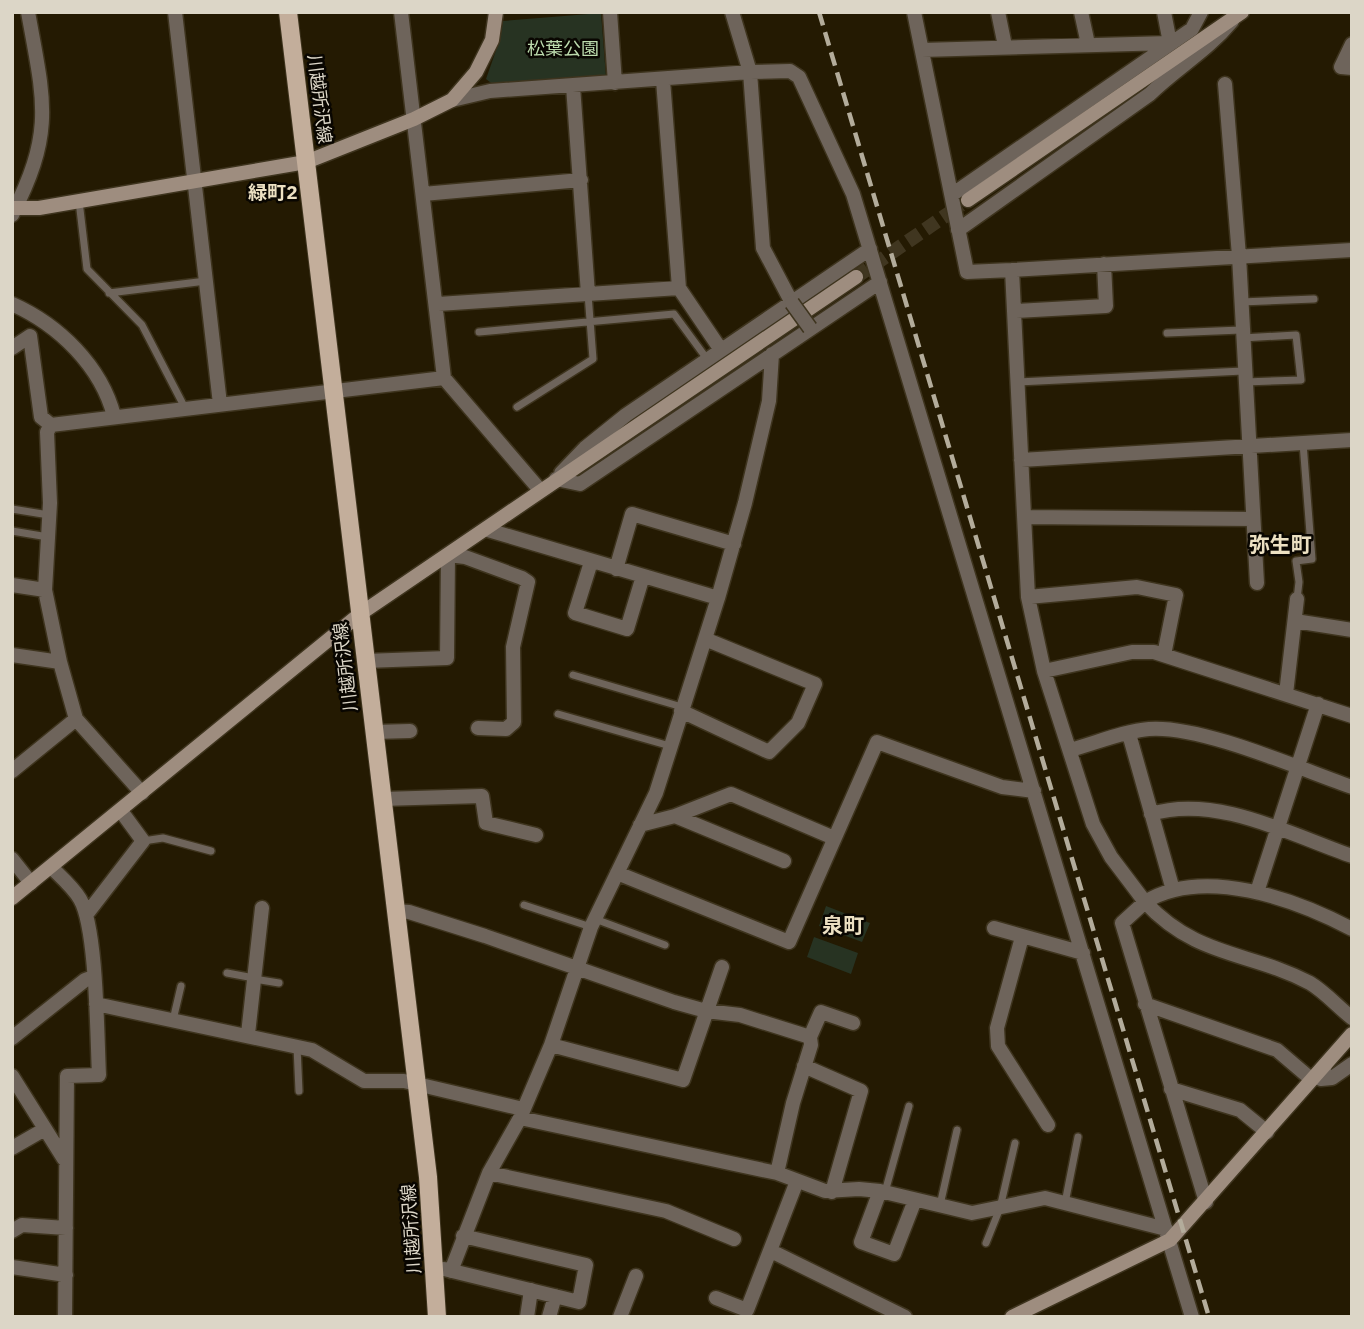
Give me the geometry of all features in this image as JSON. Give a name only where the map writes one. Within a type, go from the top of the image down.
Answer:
[{"type":"main road","name":"川越所沢線","points":[[288,12],[395,911],[443,1268],[437,1317]]},
{"type":"street","points":[[13,210],[30,180],[44,127],[42,91],[28,12]]},
{"type":"street","points":[[175,12],[220,404]]},
{"type":"street","points":[[401,12],[438,304],[444,378],[540,490]]},
{"type":"street","points":[[452,100],[482,61],[492,40],[496,12]]},
{"type":"street","points":[[610,12],[615,83]]},
{"type":"street","points":[[732,12],[750,72],[763,248],[792,303],[810,328]]},
{"type":"street","points":[[914,12],[967,272],[1352,250]]},
{"type":"street","points":[[998,12],[1005,46]]},
{"type":"street","points":[[1081,12],[1088,44]]},
{"type":"street","points":[[1164,12],[1170,43]]},
{"type":"street","points":[[953,194],[1192,29],[1201,12]]},
{"type":"street","points":[[968,200],[1238,15]]},
{"type":"street","points":[[958,230],[1150,94],[1171,74],[1212,46],[1238,15]]},
{"type":"street","points":[[922,50],[1170,43]]},
{"type":"street","points":[[1352,44],[1341,67],[1352,68]]},
{"type":"street","points":[[13,210],[306,162],[414,119],[452,100],[490,91],[785,70],[799,77],[853,194],[1192,1317]]},
{"type":"street","points":[[663,80],[679,288],[721,350]]},
{"type":"street","points":[[1225,84],[1239,256],[1247,447],[1257,583]]},
{"type":"street","points":[[573,86],[588,294]]},
{"type":"street","points":[[423,194],[581,180]]},
{"type":"street","points":[[556,479],[585,448],[626,415],[870,249]]},
{"type":"street","points":[[1016,311],[1106,306],[1104,264]]},
{"type":"street","points":[[1012,270],[1028,597],[1044,671],[1096,830],[1111,857],[1146,902],[1183,935],[1213,949],[1307,982],[1352,1018]]},
{"type":"street","points":[[12,898],[360,614],[488,530],[556,479],[856,277]]},
{"type":"street","points":[[556,479],[580,484],[880,282]]},
{"type":"street","points":[[438,304],[679,288]]},
{"type":"street","points":[[12,304],[62,335],[79,353],[98,382],[114,416]]},
{"type":"street","points":[[12,348],[30,337],[41,417],[51,425],[444,378]]},
{"type":"street","points":[[463,1236],[586,1265],[579,1302],[443,1268],[463,1236],[489,1173],[522,1113],[551,1045],[575,968],[593,923],[656,793],[734,544],[766,418],[772,354]]},
{"type":"street","points":[[51,425],[47,432],[50,515],[45,590],[60,662],[76,719],[142,793]]},
{"type":"street","points":[[1021,460],[1352,440]]},
{"type":"street","points":[[616,569],[632,514],[734,544]]},
{"type":"street","points":[[1024,517],[1252,519]]},
{"type":"street","points":[[488,530],[718,598]]},
{"type":"street","points":[[365,661],[447,658],[448,555]]},
{"type":"street","points":[[448,555],[466,557],[528,582],[513,647],[513,722],[506,729],[478,728]]},
{"type":"street","points":[[591,562],[575,613],[627,629],[643,576]]},
{"type":"street","points":[[12,585],[45,590]]},
{"type":"street","points":[[1028,597],[1137,587],[1176,594],[1164,655]]},
{"type":"street","points":[[1286,694],[1297,598]]},
{"type":"street","points":[[1294,621],[1352,630]]},
{"type":"street","points":[[681,709],[769,752],[798,723],[815,684],[705,639]]},
{"type":"street","points":[[1044,671],[1132,652],[1164,655],[1352,716]]},
{"type":"street","points":[[12,655],[60,662]]},
{"type":"street","points":[[1257,892],[1318,704]]},
{"type":"street","points":[[12,771],[76,719]]},
{"type":"street","points":[[1070,750],[1146,729],[1168,729],[1199,735],[1352,787]]},
{"type":"street","points":[[374,732],[410,731]]},
{"type":"street","points":[[1129,734],[1173,890]]},
{"type":"street","points":[[617,873],[789,942],[877,742],[1002,787],[1034,790]]},
{"type":"street","points":[[640,825],[675,816],[731,794],[834,838]]},
{"type":"street","points":[[382,799],[482,796],[486,823],[536,835]]},
{"type":"street","points":[[1151,814],[1184,809],[1213,811],[1352,856]]},
{"type":"street","points":[[86,915],[143,841],[121,811]]},
{"type":"street","points":[[675,816],[784,861]]},
{"type":"street","points":[[12,859],[31,883]]},
{"type":"street","points":[[51,867],[80,898],[86,915],[96,1004],[99,1075],[67,1076],[64,1160],[65,1317]]},
{"type":"street","points":[[1206,1202],[1122,923],[1146,902],[1173,890],[1204,885],[1257,892],[1352,929]]},
{"type":"street","points":[[248,1034],[262,908]]},
{"type":"street","points":[[395,911],[409,912],[485,936],[706,1011],[740,1015],[810,1037]]},
{"type":"street","points":[[994,928],[1083,953]]},
{"type":"street","points":[[1022,937],[997,1028],[998,1046],[1048,1125]]},
{"type":"street","points":[[551,1045],[683,1080],[722,967]]},
{"type":"street","points":[[12,1038],[85,980],[93,977]]},
{"type":"street","points":[[96,1004],[297,1046],[312,1050],[364,1081],[404,1081],[493,1099],[522,1113],[777,1173],[832,1192],[859,1189],[882,1192],[972,1213],[1045,1198],[1168,1234]]},
{"type":"street","points":[[1145,1004],[1277,1051],[1311,1079]]},
{"type":"street","points":[[777,1173],[811,1045],[810,1037],[821,1012],[853,1023]]},
{"type":"street","points":[[1012,1317],[1168,1234],[1206,1202],[1352,1034]]},
{"type":"street","points":[[1325,1065],[1321,1079],[1332,1078],[1352,1064]]},
{"type":"street","points":[[804,1066],[861,1091],[832,1192]]},
{"type":"street","points":[[12,1076],[64,1160]]},
{"type":"street","points":[[1171,1089],[1240,1110],[1267,1132]]},
{"type":"street","points":[[12,1148],[46,1129]]},
{"type":"street","points":[[489,1173],[666,1211],[734,1239]]},
{"type":"street","points":[[716,1298],[747,1311],[797,1181]]},
{"type":"street","points":[[882,1192],[861,1242],[894,1254],[915,1200]]},
{"type":"street","points":[[12,1231],[22,1225],[66,1228]]},
{"type":"street","points":[[771,1251],[905,1317]]},
{"type":"street","points":[[12,1267],[66,1275]]},
{"type":"street","points":[[621,1316],[636,1276]]},
{"type":"street","points":[[527,1317],[531,1290]]},
{"type":"street","points":[[549,1317],[555,1296]]},
{"type":"lane","points":[[79,201],[87,268],[142,325],[185,408]]},
{"type":"lane","points":[[109,293],[206,281]]},
{"type":"lane","points":[[517,407],[593,359],[588,294]]},
{"type":"lane","points":[[1240,302],[1314,299]]},
{"type":"lane","points":[[479,332],[674,314],[707,359]]},
{"type":"lane","points":[[1017,382],[1244,377],[1301,380],[1296,335],[1167,333]]},
{"type":"lane","points":[[1297,598],[1299,582],[1296,561],[1312,559],[1303,443]]},
{"type":"lane","points":[[12,509],[50,515]]},
{"type":"lane","points":[[12,531],[48,537]]},
{"type":"lane","points":[[573,674],[681,709]]},
{"type":"lane","points":[[558,714],[670,746]]},
{"type":"lane","points":[[143,841],[163,838],[211,851]]},
{"type":"lane","points":[[524,905],[664,945]]},
{"type":"lane","points":[[228,973],[279,983]]},
{"type":"lane","points":[[173,1020],[181,986]]},
{"type":"lane","points":[[297,1046],[299,1091]]},
{"type":"lane","points":[[882,1192],[909,1106]]},
{"type":"lane","points":[[939,1206],[957,1130]]},
{"type":"lane","points":[[1065,1203],[1078,1137]]},
{"type":"lane","points":[[986,1243],[1000,1208],[1015,1143]]},
{"type":"green space","name":"松葉公園","points":[[601,13],[606,77],[495,86],[486,79],[500,39],[503,21]]},
{"type":"green space","points":[[826,906],[870,923],[862,942],[819,926]]},
{"type":"green space","points":[[814,937],[858,953],[851,974],[807,957]]},
{"type":"tunnel","points":[[856,277],[961,205]]},
{"type":"railway","points":[[819,12],[1209,1317]]},
{"type":"district","name":"緑町2","points":[[273,192]]},
{"type":"district","name":"弥生町","points":[[1280,544]]},
{"type":"district","name":"泉町","points":[[843,925]]}]
